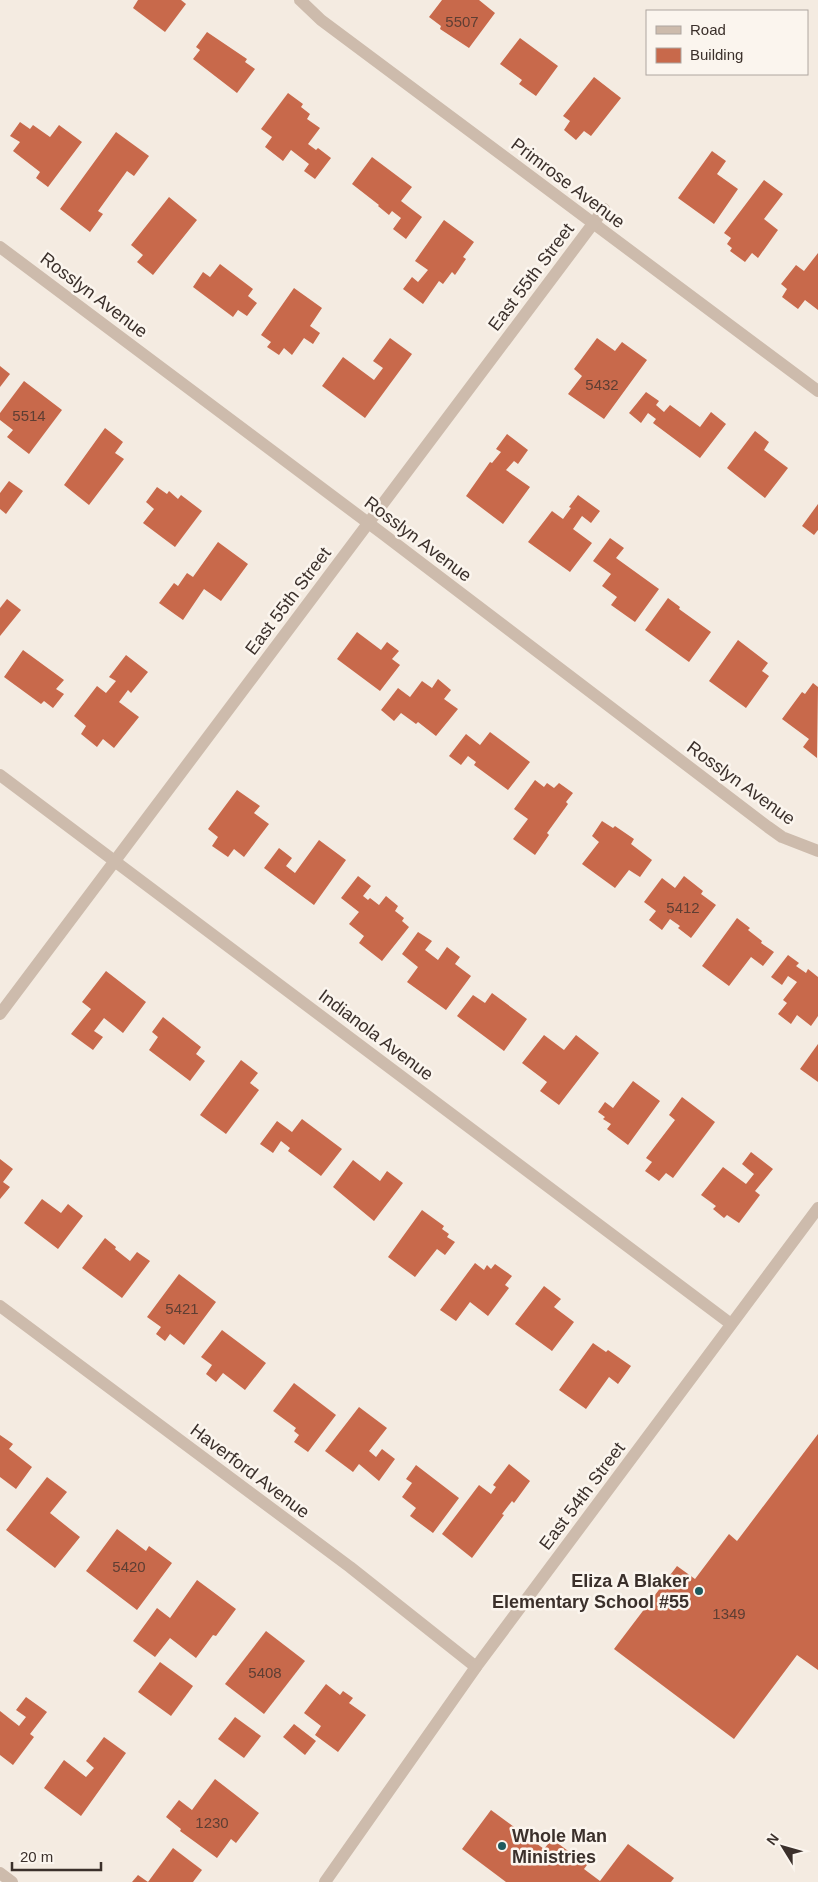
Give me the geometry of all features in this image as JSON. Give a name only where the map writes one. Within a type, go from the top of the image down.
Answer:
[{"type":"street","name":"Primrose Avenue","points":[[300,0],[321,20],[818,391]]},
{"type":"street","name":"East 55th Street","points":[[0,1014],[604,209]]},
{"type":"street","name":"Rosslyn Avenue","points":[[0,247],[368,523],[768,827],[790,840],[818,852]]},
{"type":"street","name":"Indianola Avenue","points":[[0,775],[731,1324]]},
{"type":"street","name":"East 54th Street","points":[[325,1882],[476,1667],[818,1208]]},
{"type":"street","name":"Haverford Avenue","points":[[0,1306],[350,1567],[476,1667]]},
{"type":"street","points":[[0,1872],[12,1882]]},
{"type":"building","points":[[138,0],[181,0],[186,4],[165,32],[133,8]]},
{"type":"building","points":[[442,0],[479,0],[495,13],[469,48],[440,29],[441,26],[429,17]]},
{"type":"building","points":[[207,32],[247,59],[245,62],[255,69],[237,93],[193,59],[200,50],[196,47]]},
{"type":"building","points":[[520,38],[558,66],[536,96],[519,84],[522,80],[500,64]]},
{"type":"building","points":[[594,77],[621,98],[591,136],[584,131],[576,140],[564,130],[570,121],[563,116]]},
{"type":"building","points":[[288,93],[303,104],[301,107],[310,114],[307,119],[320,128],[308,144],[316,150],[318,148],[331,158],[315,179],[304,171],[309,164],[291,150],[283,161],[265,147],[272,137],[261,129]]},
{"type":"building","points":[[20,122],[30,129],[33,125],[50,137],[59,125],[82,142],[48,187],[36,178],[40,172],[13,151],[20,142],[10,136]]},
{"type":"building","points":[[116,132],[149,156],[134,176],[127,171],[98,211],[103,214],[90,232],[60,209]]},
{"type":"building","points":[[712,151],[726,161],[717,174],[738,189],[714,224],[678,198]]},
{"type":"building","points":[[372,157],[412,187],[401,201],[422,217],[406,239],[393,229],[401,218],[392,211],[389,215],[352,184]]},
{"type":"building","points":[[764,180],[783,194],[764,219],[778,230],[758,258],[752,253],[745,262],[730,251],[732,248],[727,244],[731,238],[724,233]]},
{"type":"building","points":[[169,197],[197,220],[153,275],[137,262],[143,255],[131,245]]},
{"type":"building","points":[[444,220],[474,242],[463,257],[466,259],[455,275],[452,272],[443,284],[439,281],[423,304],[403,289],[412,277],[418,282],[428,270],[415,261]]},
{"type":"building","points":[[818,253],[818,310],[805,300],[798,309],[782,297],[787,289],[781,284],[796,265],[804,271]]},
{"type":"building","points":[[220,264],[253,289],[248,296],[257,303],[247,316],[238,310],[233,317],[193,287],[203,272],[210,277]]},
{"type":"building","points":[[294,288],[322,308],[310,326],[320,333],[313,344],[304,338],[292,355],[284,348],[279,355],[267,347],[271,342],[261,335]]},
{"type":"building","points":[[390,338],[412,354],[365,418],[322,386],[343,357],[374,380],[383,368],[373,361]]},
{"type":"building","points":[[597,338],[615,351],[622,342],[647,360],[604,419],[568,394],[582,376],[574,369]]},
{"type":"building","points":[[0,366],[10,374],[0,387]]},
{"type":"building","points":[[24,381],[62,410],[29,454],[7,437],[13,430],[0,420],[0,413]]},
{"type":"building","points":[[646,392],[659,401],[656,405],[664,412],[670,405],[700,427],[711,412],[726,424],[700,458],[653,423],[656,419],[648,413],[641,423],[629,413]]},
{"type":"building","points":[[105,428],[123,442],[115,453],[124,459],[89,505],[64,485]]},
{"type":"building","points":[[755,431],[769,442],[764,450],[788,468],[765,498],[727,468]]},
{"type":"building","points":[[507,434],[528,450],[518,464],[514,461],[506,470],[530,487],[503,524],[466,496],[490,462],[492,463],[501,452],[496,449]]},
{"type":"building","points":[[9,481],[23,491],[6,514],[0,509],[0,493]]},
{"type":"building","points":[[157,487],[167,494],[169,491],[178,499],[181,495],[202,511],[175,547],[143,523],[154,509],[146,502]]},
{"type":"building","points":[[578,495],[600,511],[591,523],[582,516],[573,529],[592,543],[570,572],[528,542],[552,511],[563,519]]},
{"type":"building","points":[[818,504],[818,530],[814,535],[802,526]]},
{"type":"building","points":[[610,538],[624,548],[616,558],[659,589],[635,622],[611,605],[617,597],[602,586],[611,574],[593,561]]},
{"type":"building","points":[[218,542],[248,564],[221,601],[204,589],[183,620],[159,603],[174,583],[178,586],[187,573],[193,577]]},
{"type":"building","points":[[668,598],[680,607],[679,609],[711,632],[689,662],[645,630]]},
{"type":"building","points":[[7,599],[21,610],[0,636],[0,608]]},
{"type":"building","points":[[357,632],[381,650],[387,642],[399,651],[392,659],[400,665],[380,691],[337,659]]},
{"type":"building","points":[[738,640],[768,663],[762,671],[769,676],[746,708],[709,681]]},
{"type":"building","points":[[23,650],[64,680],[56,689],[64,694],[53,708],[44,701],[41,704],[4,677]]},
{"type":"building","points":[[126,655],[148,672],[131,693],[128,690],[119,702],[139,717],[114,748],[103,739],[97,747],[81,734],[86,726],[74,716],[97,686],[106,693],[116,681],[109,677]]},
{"type":"building","points":[[438,679],[451,690],[444,699],[458,709],[436,736],[418,722],[416,724],[401,713],[394,721],[381,710],[398,688],[410,697],[422,681],[432,688]]},
{"type":"building","points":[[813,683],[818,687],[817,758],[803,747],[809,739],[782,719],[802,692],[805,694]]},
{"type":"building","points":[[490,732],[530,762],[508,790],[474,765],[476,762],[468,756],[461,765],[449,756],[466,734],[480,745]]},
{"type":"building","points":[[535,780],[544,787],[547,783],[554,788],[559,783],[573,793],[535,855],[513,839],[528,819],[514,809]]},
{"type":"building","points":[[237,790],[260,806],[254,813],[269,824],[244,857],[234,849],[228,857],[212,846],[218,837],[208,829]]},
{"type":"building","points":[[602,821],[613,828],[615,826],[634,839],[631,844],[652,860],[640,877],[629,870],[615,888],[582,864],[599,842],[592,836]]},
{"type":"building","points":[[319,840],[346,860],[314,905],[264,868],[279,848],[292,858],[286,866],[295,873]]},
{"type":"building","points":[[358,876],[371,886],[363,896],[368,900],[370,898],[379,905],[386,896],[398,906],[395,911],[404,918],[402,921],[409,927],[382,961],[359,943],[364,936],[349,924],[359,912],[341,898]]},
{"type":"building","points":[[684,876],[703,891],[701,894],[716,905],[691,938],[678,928],[680,926],[670,919],[662,930],[649,920],[656,911],[644,902],[662,878],[675,888]]},
{"type":"building","points":[[737,918],[750,928],[748,930],[762,941],[761,943],[774,952],[763,966],[751,957],[729,986],[702,966]]},
{"type":"building","points":[[418,932],[432,941],[425,950],[438,960],[447,947],[460,957],[455,964],[471,976],[446,1010],[407,982],[418,967],[402,954]]},
{"type":"building","points":[[788,955],[799,963],[796,966],[806,973],[808,969],[818,977],[818,1016],[811,1026],[797,1015],[791,1024],[778,1014],[787,1003],[783,1000],[797,982],[788,976],[782,985],[771,977]]},
{"type":"building","points":[[106,971],[146,1002],[123,1033],[104,1018],[94,1031],[103,1037],[93,1050],[71,1034],[91,1009],[82,1002]]},
{"type":"building","points":[[492,993],[527,1019],[504,1051],[457,1016],[473,995],[485,1003]]},
{"type":"building","points":[[163,1017],[201,1047],[196,1054],[205,1061],[190,1081],[149,1050],[158,1037],[152,1032]]},
{"type":"building","points":[[544,1035],[564,1050],[576,1035],[599,1053],[559,1105],[540,1091],[547,1082],[522,1063]]},
{"type":"building","points":[[818,1044],[818,1082],[800,1069]]},
{"type":"building","points":[[241,1060],[258,1073],[250,1083],[259,1090],[226,1134],[200,1115]]},
{"type":"building","points":[[633,1081],[660,1101],[628,1145],[607,1129],[611,1124],[603,1119],[605,1117],[598,1112],[605,1102],[613,1108]]},
{"type":"building","points":[[682,1097],[715,1122],[673,1178],[666,1173],[659,1181],[645,1171],[652,1162],[646,1158],[675,1120],[669,1115]]},
{"type":"building","points":[[302,1119],[342,1149],[321,1176],[288,1151],[290,1148],[281,1141],[273,1153],[260,1144],[277,1121],[292,1132]]},
{"type":"building","points":[[751,1152],[773,1169],[755,1191],[760,1195],[739,1223],[727,1215],[724,1218],[713,1209],[716,1206],[701,1195],[723,1167],[746,1184],[754,1174],[742,1164]]},
{"type":"building","points":[[0,1159],[13,1169],[3,1182],[10,1187],[0,1199]]},
{"type":"building","points":[[353,1160],[380,1181],[387,1171],[403,1183],[374,1221],[333,1187]]},
{"type":"building","points":[[42,1199],[61,1213],[68,1204],[83,1216],[58,1249],[24,1223]]},
{"type":"building","points":[[422,1210],[444,1226],[442,1229],[449,1234],[447,1237],[455,1242],[445,1255],[437,1249],[415,1277],[388,1257]]},
{"type":"building","points":[[105,1238],[130,1261],[137,1252],[150,1261],[122,1298],[82,1268]]},
{"type":"building","points":[[475,1263],[484,1270],[487,1265],[491,1269],[495,1264],[512,1276],[505,1285],[509,1288],[488,1316],[470,1302],[456,1321],[440,1310]]},
{"type":"building","points":[[179,1274],[216,1302],[184,1345],[170,1334],[165,1341],[156,1334],[161,1327],[147,1317]]},
{"type":"building","points":[[544,1286],[561,1299],[554,1307],[574,1322],[552,1351],[515,1324]]},
{"type":"building","points":[[222,1330],[266,1363],[245,1390],[223,1373],[216,1382],[206,1374],[212,1365],[201,1357]]},
{"type":"building","points":[[593,1343],[606,1352],[608,1350],[631,1366],[618,1384],[609,1377],[586,1409],[559,1390]]},
{"type":"building","points":[[294,1383],[336,1415],[308,1452],[294,1442],[299,1435],[294,1431],[296,1428],[273,1411]]},
{"type":"building","points":[[359,1407],[387,1428],[369,1451],[376,1457],[382,1449],[395,1459],[379,1481],[359,1464],[353,1472],[325,1451]]},
{"type":"building","points":[[818,1434],[818,1670],[797,1655],[734,1739],[614,1649],[677,1566],[695,1579],[729,1534],[737,1541]]},
{"type":"building","points":[[0,1435],[13,1444],[9,1449],[32,1467],[16,1489],[0,1477]]},
{"type":"building","points":[[509,1464],[530,1481],[514,1503],[512,1501],[502,1514],[504,1515],[472,1558],[442,1534],[479,1485],[491,1494],[496,1487],[493,1485]]},
{"type":"building","points":[[416,1465],[459,1498],[433,1533],[410,1516],[416,1508],[402,1497],[412,1483],[406,1479]]},
{"type":"building","points":[[47,1477],[67,1492],[50,1513],[80,1537],[55,1568],[6,1530]]},
{"type":"building","points":[[117,1529],[146,1551],[149,1546],[172,1563],[137,1610],[86,1571]]},
{"type":"building","points":[[197,1580],[236,1609],[216,1636],[213,1635],[196,1658],[170,1638],[155,1657],[133,1641],[157,1608],[170,1618]]},
{"type":"building","points":[[266,1631],[305,1661],[264,1714],[225,1684]]},
{"type":"building","points":[[160,1662],[193,1686],[171,1716],[138,1692]]},
{"type":"building","points":[[326,1684],[340,1695],[343,1691],[353,1698],[349,1703],[366,1715],[338,1752],[315,1735],[321,1726],[304,1713]]},
{"type":"building","points":[[26,1697],[47,1712],[30,1734],[34,1737],[13,1765],[0,1755],[0,1711],[19,1726],[26,1717],[16,1710]]},
{"type":"building","points":[[235,1717],[261,1736],[244,1758],[218,1739]]},
{"type":"building","points":[[294,1724],[316,1741],[305,1755],[283,1737]]},
{"type":"building","points":[[104,1737],[126,1753],[81,1816],[44,1788],[64,1760],[86,1777],[94,1768],[86,1761]]},
{"type":"building","points":[[215,1779],[259,1813],[236,1843],[231,1839],[217,1858],[180,1831],[181,1829],[166,1817],[179,1800],[192,1810]]},
{"type":"building","name":"Whole Man Ministries","points":[[491,1810],[544,1849],[552,1839],[587,1865],[584,1869],[600,1881],[628,1844],[674,1878],[671,1882],[506,1882],[462,1849]]},
{"type":"building","points":[[173,1848],[202,1870],[193,1882],[148,1882]]},
{"type":"building","points":[[138,1875],[148,1882],[132,1882]]},
{"type":"place","name":"Eliza A Blaker Elementary School #55","points":[[699,1591]]},
{"type":"place","name":"Whole Man Ministries","points":[[502,1846]]}]
